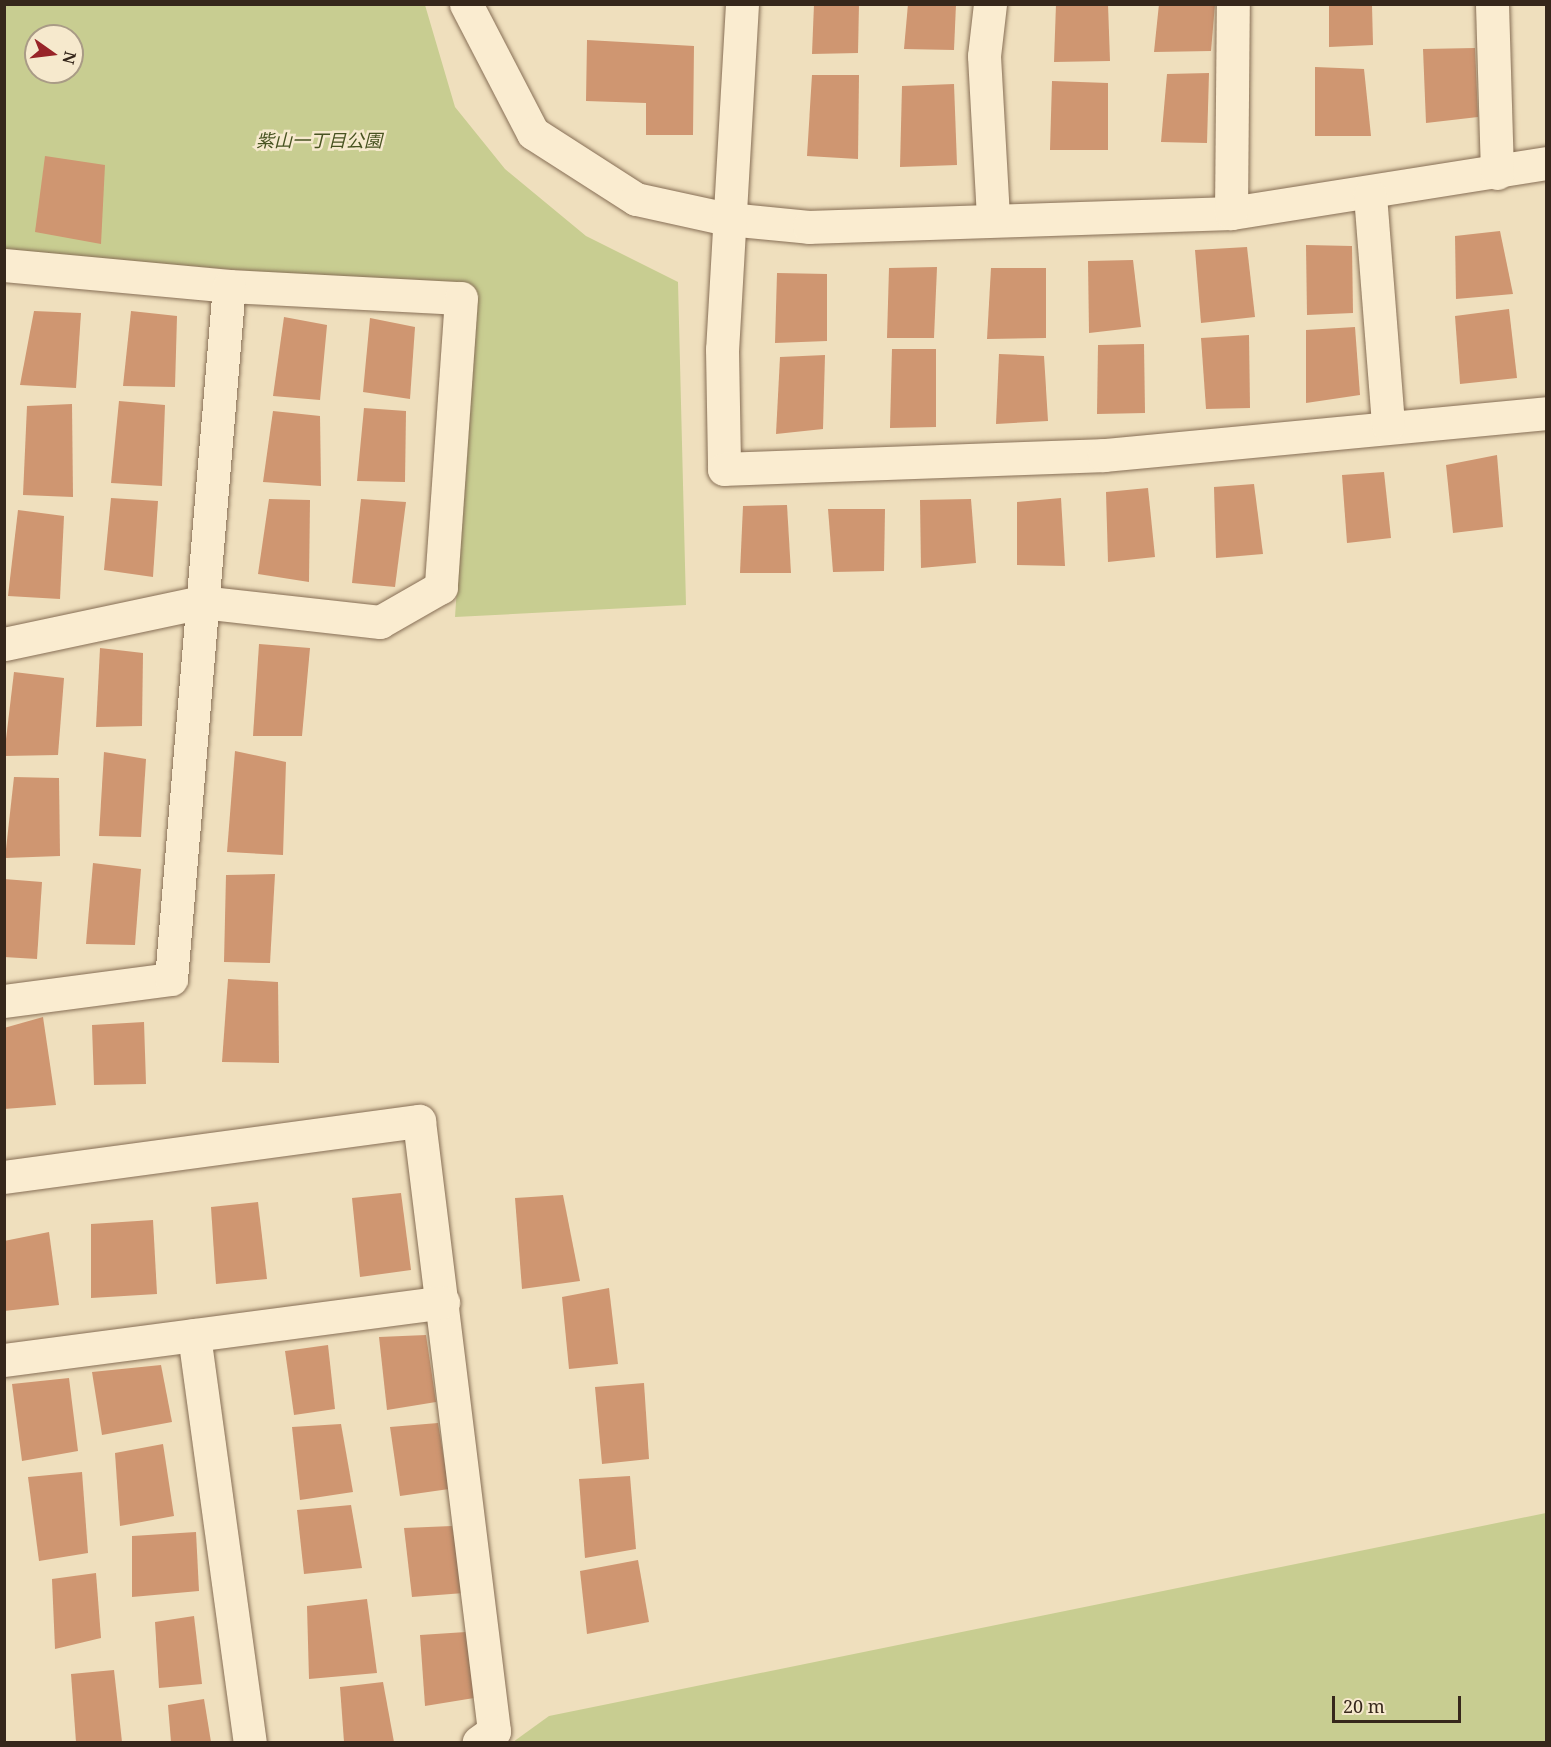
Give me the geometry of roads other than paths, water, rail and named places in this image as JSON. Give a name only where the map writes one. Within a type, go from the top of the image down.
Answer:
[{"type":"street","points":[[466,4],[533,133],[636,199],[728,219],[809,226],[993,217],[1231,213],[1370,195],[1546,164]]},
{"type":"street","points":[[742,4],[728,219],[724,469],[1104,455],[1388,425],[1546,413]]},
{"type":"street","points":[[990,4],[984,56],[993,217]]},
{"type":"street","points":[[1231,213],[1233,4]]},
{"type":"street","points":[[1492,4],[1497,173]]},
{"type":"street","points":[[1370,195],[1388,425]]},
{"type":"street","points":[[4,266],[229,286],[461,298],[441,587],[380,622],[202,602],[4,644]]},
{"type":"street","points":[[4,1001],[171,979],[229,286]]},
{"type":"street","points":[[4,1177],[419,1121],[494,1731],[479,1743]]},
{"type":"street","points":[[4,1360],[443,1302]]},
{"type":"street","points":[[194,1335],[250,1743]]},
{"type":"park label","name":"紫山一丁目公園","points":[[319,140]]}]
